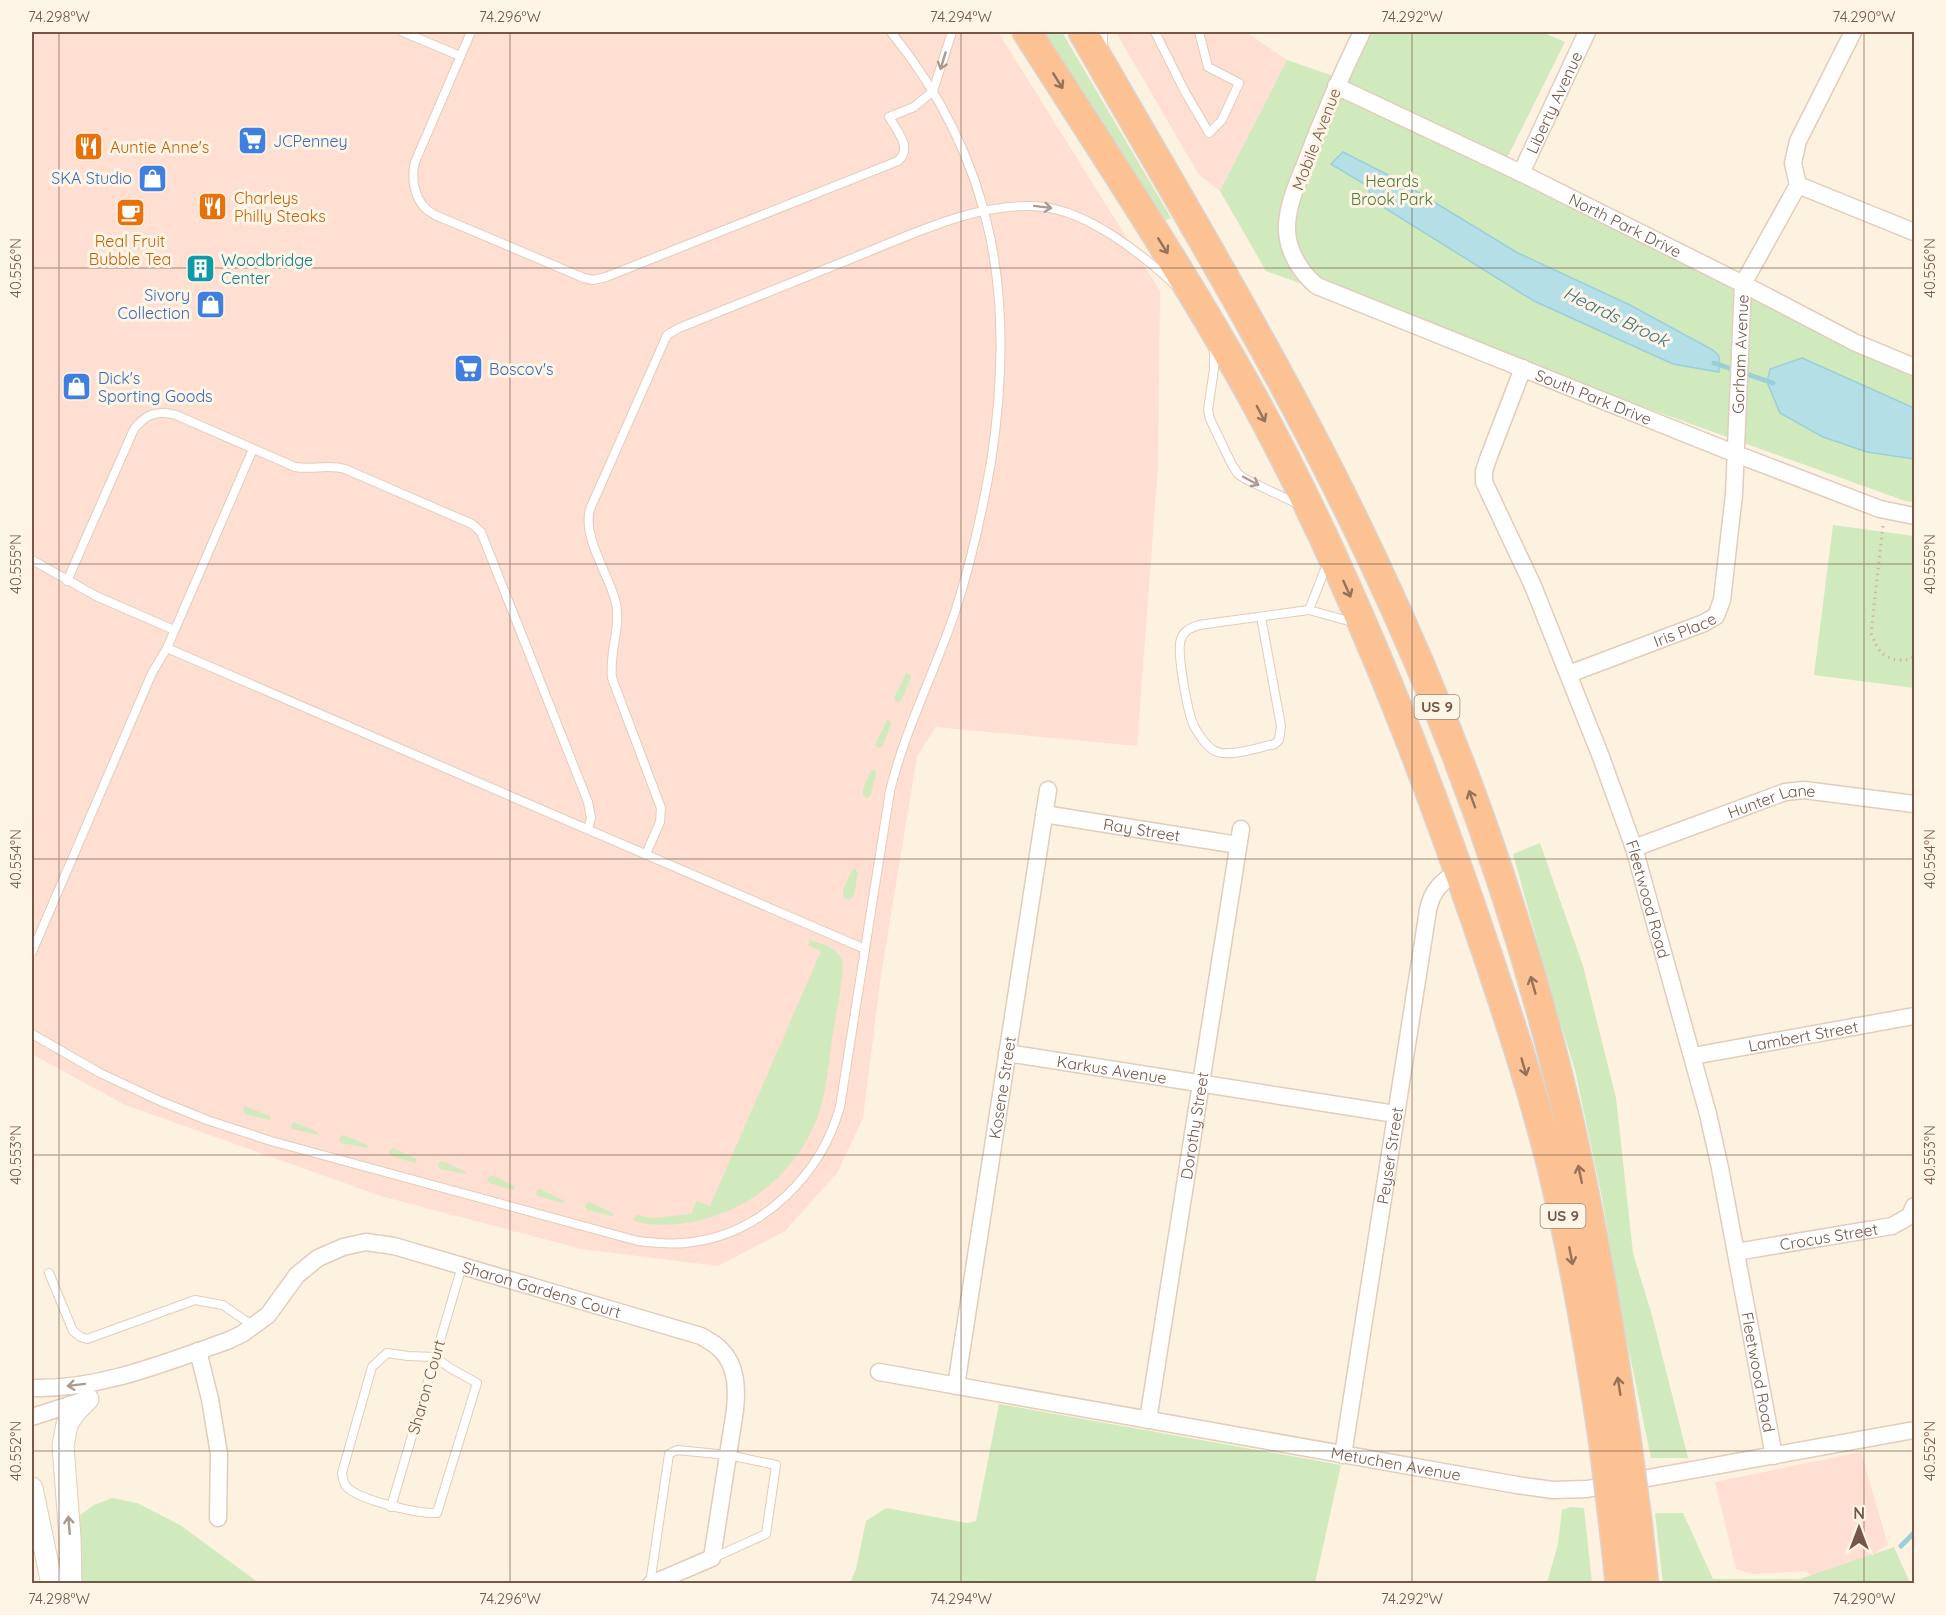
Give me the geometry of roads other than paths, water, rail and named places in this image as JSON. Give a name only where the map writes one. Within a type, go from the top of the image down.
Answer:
[{"type":"highway","name":"US 9","points":[[1027,32],[1204,313],[1252,396],[1310,510],[1362,624],[1413,748],[1459,871],[1520,1053],[1555,1179],[1581,1306],[1616,1445]]},
{"type":"highway","name":"US 9","points":[[1083,32],[1254,327],[1316,442],[1373,559],[1449,738],[1511,912],[1536,994],[1564,1100],[1593,1237],[1626,1527],[1644,1584]]},
{"type":"highway","name":"US 9","points":[[1620,1584],[1626,1527]]},
{"type":"street","name":"Mobile Avenue","points":[[1292,250],[1287,231],[1290,206],[1319,126],[1362,32]]},
{"type":"street","name":"Liberty Avenue","points":[[1521,173],[1587,32]]},
{"type":"street","points":[[1853,32],[1798,141],[1793,163],[1798,185],[1914,232]]},
{"type":"street","name":"North Park Drive","points":[[1336,86],[1521,173],[1854,342],[1914,367]]},
{"type":"street","name":"Gorham Avenue","points":[[1736,454],[1743,284],[1798,185]]},
{"type":"street","name":"South Park Drive","points":[[1292,250],[1307,278],[1317,286],[1736,454],[1885,511],[1914,516]]},
{"type":"street","name":"Fleetwood Road","points":[[1523,368],[1488,459],[1484,471],[1484,482],[1533,586],[1569,674],[1634,848],[1693,1056],[1718,1157],[1774,1456]]},
{"type":"street","name":"Iris Place","points":[[1569,674],[1704,623],[1716,616],[1722,600],[1734,494],[1736,454]]},
{"type":"street","name":"Kosene Street","points":[[957,1386],[1048,790]]},
{"type":"street","name":"Hunter Lane","points":[[1634,848],[1785,792],[1804,790],[1914,804]]},
{"type":"street","name":"Ray Street","points":[[1044,814],[1239,837]]},
{"type":"street","name":"Dorothy Street","points":[[1149,1420],[1239,837]]},
{"type":"street","name":"Peyser Street","points":[[1343,1455],[1430,899],[1440,883],[1459,871]]},
{"type":"street","name":"Lambert Street","points":[[1693,1056],[1914,1016]]},
{"type":"street","name":"Karkus Avenue","points":[[1007,1053],[1395,1114]]},
{"type":"street","name":"Crocus Street","points":[[1736,1252],[1892,1226],[1910,1216],[1914,1206]]},
{"type":"street","name":"Sharon Gardens Court","points":[[32,1388],[81,1384],[120,1377],[227,1341],[268,1315],[297,1275],[318,1258],[343,1247],[366,1242],[394,1246],[701,1336],[721,1350],[732,1366],[737,1389],[712,1558]]},
{"type":"street","points":[[198,1351],[210,1399],[219,1454],[218,1518]]},
{"type":"street","name":"Metuchen Avenue","points":[[879,1372],[1553,1490],[1587,1489],[1914,1430]]},
{"type":"street","name":"Sharon Gardens Court","points":[[32,1418],[88,1399],[120,1377]]},
{"type":"street","points":[[71,1584],[63,1446],[67,1424],[88,1399]]},
{"type":"street","points":[[32,1488],[52,1584]]},
{"type":"street","points":[[650,1584],[712,1558]]},
{"type":"lane","points":[[404,32],[460,56]]},
{"type":"lane","points":[[471,32],[414,162],[412,176],[420,200],[425,209],[431,213],[589,279],[601,278],[617,272],[898,161],[904,155],[905,147],[889,117],[914,107],[933,91],[952,32]]},
{"type":"lane","points":[[32,1034],[93,1069],[160,1101],[207,1120],[272,1141],[628,1239],[660,1243],[692,1242],[733,1230],[763,1214],[789,1194],[819,1155],[831,1133],[840,1107],[893,778],[961,594],[982,512],[998,410],[1001,357],[996,267],[984,211],[967,160],[933,91],[891,32]]},
{"type":"lane","points":[[1102,32],[1107,74]]},
{"type":"lane","points":[[1155,32],[1209,133],[1222,120],[1239,83],[1208,67],[1199,32]]},
{"type":"lane","points":[[646,854],[660,822],[661,808],[612,678],[617,610],[590,534],[588,521],[590,509],[664,338],[670,332],[956,218],[984,211],[1032,206],[1054,209],[1078,216],[1107,232],[1155,268],[1204,313],[1213,340],[1214,354],[1208,410],[1232,465],[1238,474],[1247,480],[1310,510]]},
{"type":"lane","points":[[68,581],[131,436],[138,424],[149,415],[162,412],[176,415],[295,467],[334,466],[345,469],[479,528],[588,802],[591,818],[588,829]]},
{"type":"lane","points":[[32,952],[152,673],[167,648],[253,449]]},
{"type":"lane","points":[[1309,610],[1331,555]]},
{"type":"lane","points":[[32,560],[107,602],[174,630]]},
{"type":"lane","points":[[1261,617],[1281,726],[1279,740],[1275,744],[1233,753],[1215,751],[1193,724],[1178,653],[1181,638],[1188,629],[1199,626],[1309,610],[1362,624]]},
{"type":"lane","points":[[167,648],[865,949]]},
{"type":"lane","name":"Sharon Court","points":[[391,1507],[462,1266]]},
{"type":"lane","points":[[49,1273],[73,1331],[87,1339],[195,1300],[223,1305],[252,1326]]},
{"type":"lane","points":[[387,1353],[435,1357],[477,1383],[437,1513],[429,1514],[391,1507],[348,1488],[342,1473],[372,1367],[387,1353]]},
{"type":"lane","points":[[650,1584],[669,1454],[677,1450],[728,1455],[776,1465],[766,1534],[712,1558]]},
{"type":"water","points":[[1343,152],[1398,180],[1516,252],[1630,305],[1713,350],[1719,356],[1719,372],[1673,364],[1534,301],[1375,202],[1366,185],[1331,164]]},
{"type":"water","points":[[1802,358],[1914,408],[1914,459],[1867,452],[1823,437],[1780,413],[1767,382],[1770,369]]},
{"type":"waterway","name":"Heards Brook","points":[[1714,363],[1773,383]]},
{"type":"waterway","name":"Heards Brook","points":[[1901,1546],[1914,1533]]},
{"type":"place","name":"JCPenney","points":[[252,141]]},
{"type":"place","name":"Auntie Anne's","points":[[89,147]]},
{"type":"place","name":"SKA Studio","points":[[153,178]]},
{"type":"place","name":"Charleys Philly Steaks","points":[[213,207]]},
{"type":"place","name":"Real Fruit Bubble Tea","points":[[130,213]]},
{"type":"place","name":"Woodbridge Center","points":[[200,269]]},
{"type":"place","name":"Sivory Collection","points":[[211,304]]},
{"type":"place","name":"Boscov's","points":[[468,369]]},
{"type":"place","name":"Dick's Sporting Goods","points":[[77,387]]},
{"type":"park label","name":"Heards Brook Park","points":[[1392,190]]}]
